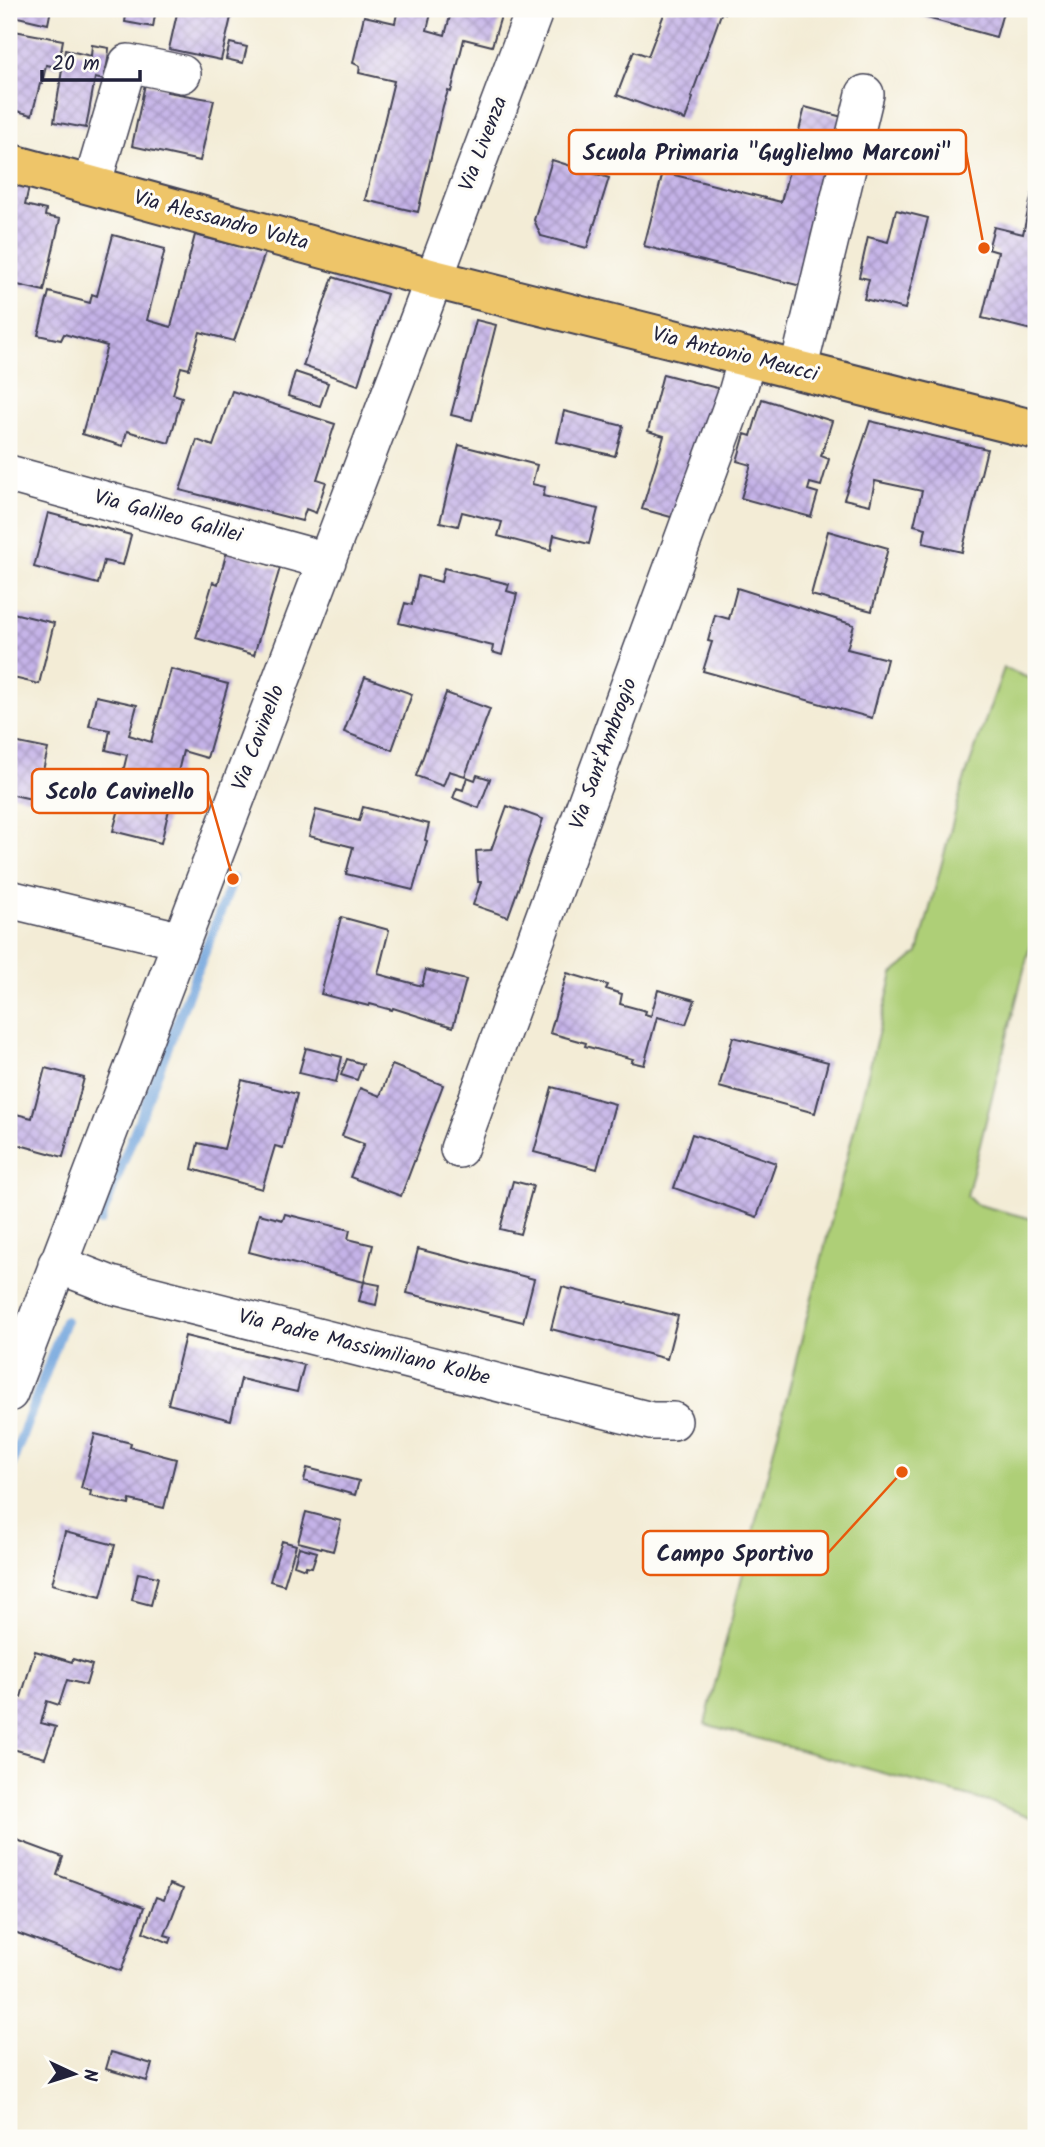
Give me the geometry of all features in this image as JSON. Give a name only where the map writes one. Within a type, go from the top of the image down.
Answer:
[{"type":"main road","name":"Via Alessandro Volta","points":[[9,163],[434,279]]},
{"type":"main road","name":"Via Antonio Meucci","points":[[434,279],[1036,430]]},
{"type":"street","name":"Via Livenza","points":[[434,279],[535,9]]},
{"type":"street","points":[[92,185],[128,63],[182,75]]},
{"type":"street","points":[[798,371],[865,94]]},
{"type":"street","name":"Via Cavinello","points":[[9,1393],[434,279]]},
{"type":"street","name":"Via Sant'Ambrogio","points":[[459,1149],[747,359]]},
{"type":"street","name":"Via Galileo Galilei","points":[[9,474],[327,561]]},
{"type":"street","points":[[9,899],[162,936],[180,943]]},
{"type":"street","name":"Via Padre Massimiliano Kolbe","points":[[57,1264],[151,1295],[651,1420],[673,1421]]},
{"type":"green space","points":[[1004,668],[1036,681],[1036,922],[967,1196],[975,1204],[1036,1220],[1036,1819],[996,1804],[705,1724],[893,974],[918,953],[963,783]]},
{"type":"building","points":[[9,9],[51,9],[48,24],[9,15]]},
{"type":"building","points":[[127,9],[156,9],[153,27],[125,22]]},
{"type":"building","points":[[178,9],[213,9],[232,13],[221,60],[169,49]]},
{"type":"building","points":[[398,9],[432,9],[427,30],[445,35],[452,9],[503,9],[492,46],[464,39],[451,92],[448,91],[443,106],[418,212],[365,200],[394,81],[359,73],[360,66],[353,63],[364,16],[395,23]]},
{"type":"building","points":[[666,9],[727,9],[725,13],[722,11],[685,120],[617,95],[634,51],[648,56]]},
{"type":"building","points":[[894,9],[1004,9],[996,37]]},
{"type":"building","points":[[9,30],[63,40],[58,67],[46,65],[32,115],[9,109]]},
{"type":"building","points":[[230,43],[247,47],[243,63],[226,59]]},
{"type":"building","points":[[92,45],[109,48],[104,80],[95,78],[86,128],[54,122],[65,50],[91,56]]},
{"type":"building","points":[[145,84],[168,88],[167,92],[214,100],[200,161],[132,146]]},
{"type":"building","points":[[805,107],[846,118],[805,287],[644,246],[663,172],[781,202]]},
{"type":"building","points":[[552,160],[609,178],[587,248],[541,236],[534,220]]},
{"type":"building","points":[[9,182],[29,187],[25,205],[46,210],[45,216],[60,219],[44,291],[9,283]]},
{"type":"building","points":[[1032,193],[1036,194],[1036,331],[982,318],[998,252],[988,249],[994,227],[1023,234]]},
{"type":"building","points":[[896,210],[928,218],[905,309],[864,299],[869,279],[859,277],[868,237],[888,242]]},
{"type":"building","points":[[113,235],[165,249],[147,320],[171,327],[195,235],[265,253],[234,341],[200,332],[189,369],[181,367],[173,394],[182,397],[169,443],[127,431],[123,446],[82,434],[107,346],[64,334],[61,340],[38,335],[49,292],[90,303],[92,294],[97,296]]},
{"type":"building","points":[[333,277],[387,294],[358,385],[303,366]]},
{"type":"building","points":[[476,320],[496,325],[472,420],[451,415]]},
{"type":"building","points":[[295,372],[328,383],[320,406],[288,396]]},
{"type":"building","points":[[663,374],[721,389],[678,519],[642,509],[664,436],[648,431]]},
{"type":"building","points":[[232,391],[335,424],[317,479],[326,482],[316,513],[306,509],[302,521],[180,490],[197,440],[213,446]]},
{"type":"building","points":[[762,399],[832,421],[821,456],[829,459],[821,486],[810,483],[808,490],[818,493],[811,517],[741,498],[751,465],[737,461],[745,434],[751,436]]},
{"type":"building","points":[[564,411],[623,426],[615,456],[557,442]]},
{"type":"building","points":[[870,421],[987,449],[962,552],[923,543],[926,528],[914,525],[922,491],[875,481],[870,505],[844,499]]},
{"type":"building","points":[[459,445],[537,465],[532,484],[545,487],[543,496],[598,509],[589,544],[554,535],[551,550],[498,536],[502,522],[462,512],[458,526],[440,522]]},
{"type":"building","points":[[48,513],[131,535],[123,565],[104,561],[98,584],[34,567]]},
{"type":"building","points":[[828,531],[888,548],[872,611],[811,595]]},
{"type":"building","points":[[227,551],[280,568],[254,655],[196,638],[213,582],[218,584]]},
{"type":"building","points":[[444,568],[509,584],[507,591],[517,594],[502,655],[492,652],[493,646],[399,623],[405,603],[412,605],[418,576],[441,582]]},
{"type":"building","points":[[737,588],[854,625],[847,649],[887,659],[872,718],[703,671],[712,642],[708,641],[715,615],[729,619]]},
{"type":"building","points":[[9,612],[54,623],[39,684],[9,677]]},
{"type":"building","points":[[171,669],[228,684],[207,758],[183,751],[161,843],[113,831],[122,798],[117,797],[127,755],[106,750],[110,730],[89,726],[96,696],[137,705],[129,735],[151,742]]},
{"type":"building","points":[[365,677],[412,694],[392,750],[344,732]]},
{"type":"building","points":[[446,693],[490,709],[465,776],[449,771],[443,786],[416,776]]},
{"type":"building","points":[[9,741],[48,749],[36,800],[9,794]]},
{"type":"building","points":[[477,775],[490,779],[479,808],[453,798],[457,788],[463,790],[467,777],[475,780]]},
{"type":"building","points":[[507,806],[543,819],[508,917],[473,905],[481,882],[478,882],[476,851],[491,850]]},
{"type":"building","points":[[363,807],[429,824],[413,890],[346,874],[353,847],[309,836],[316,810],[359,821]]},
{"type":"building","points":[[341,917],[389,930],[378,974],[422,986],[426,970],[466,980],[453,1027],[393,1008],[369,1006],[321,994]]},
{"type":"building","points":[[567,973],[608,985],[606,989],[622,994],[620,1004],[646,1011],[645,1014],[651,1016],[658,990],[695,1000],[686,1024],[657,1017],[644,1065],[631,1062],[633,1059],[585,1046],[586,1043],[550,1033]]},
{"type":"building","points":[[733,1037],[828,1062],[815,1113],[719,1087]]},
{"type":"building","points":[[306,1048],[342,1057],[336,1082],[299,1073]]},
{"type":"building","points":[[347,1059],[363,1064],[357,1080],[341,1075]]},
{"type":"building","points":[[392,1065],[443,1085],[401,1196],[350,1177],[364,1144],[342,1136],[360,1088],[380,1096]]},
{"type":"building","points":[[45,1068],[84,1078],[63,1157],[9,1142],[16,1114],[32,1118]]},
{"type":"building","points":[[242,1080],[297,1094],[283,1148],[275,1146],[262,1189],[192,1169],[198,1143],[224,1149]]},
{"type":"building","points":[[552,1087],[615,1104],[597,1169],[534,1152]]},
{"type":"building","points":[[692,1134],[776,1163],[757,1217],[674,1188]]},
{"type":"building","points":[[513,1181],[533,1186],[520,1234],[500,1229]]},
{"type":"building","points":[[259,1214],[283,1220],[285,1214],[350,1230],[348,1239],[373,1245],[364,1282],[249,1252]]},
{"type":"building","points":[[418,1249],[534,1279],[523,1322],[407,1293]]},
{"type":"building","points":[[364,1282],[380,1285],[376,1305],[359,1301]]},
{"type":"building","points":[[562,1287],[678,1316],[667,1359],[551,1329]]},
{"type":"building","points":[[185,1336],[304,1365],[297,1392],[241,1379],[231,1420],[168,1404]]},
{"type":"building","points":[[95,1434],[176,1459],[164,1508],[130,1500],[129,1505],[90,1496],[91,1491],[81,1488]]},
{"type":"building","points":[[307,1468],[359,1481],[355,1495],[304,1481]]},
{"type":"building","points":[[306,1512],[341,1521],[333,1551],[298,1542]]},
{"type":"building","points":[[65,1532],[115,1545],[101,1597],[52,1584]]},
{"type":"building","points":[[282,1541],[296,1545],[284,1585],[270,1581]]},
{"type":"building","points":[[299,1547],[317,1552],[312,1567],[306,1566],[305,1569],[294,1565]]},
{"type":"building","points":[[138,1573],[158,1577],[151,1605],[132,1600]]},
{"type":"building","points":[[35,1651],[92,1665],[86,1685],[67,1680],[59,1705],[47,1701],[41,1723],[56,1727],[45,1758],[9,1748],[9,1693],[21,1697]]},
{"type":"building","points":[[9,1837],[63,1857],[57,1875],[144,1907],[121,1971],[9,1930]]},
{"type":"building","points":[[170,1884],[183,1889],[165,1935],[172,1937],[170,1943],[143,1932],[156,1897],[164,1900]]},
{"type":"building","points":[[111,2052],[152,2064],[147,2081],[106,2069]]},
{"type":"waterway","points":[[100,1221],[233,879]]},
{"type":"waterway","points":[[9,1471],[65,1321]]},
{"type":"place","name":"Scuola Primaria \"Guglielmo Marconi\"","points":[[984,248]]},
{"type":"place","name":"Scolo Cavinello","points":[[233,879]]},
{"type":"place","name":"Campo Sportivo","points":[[902,1472]]}]
